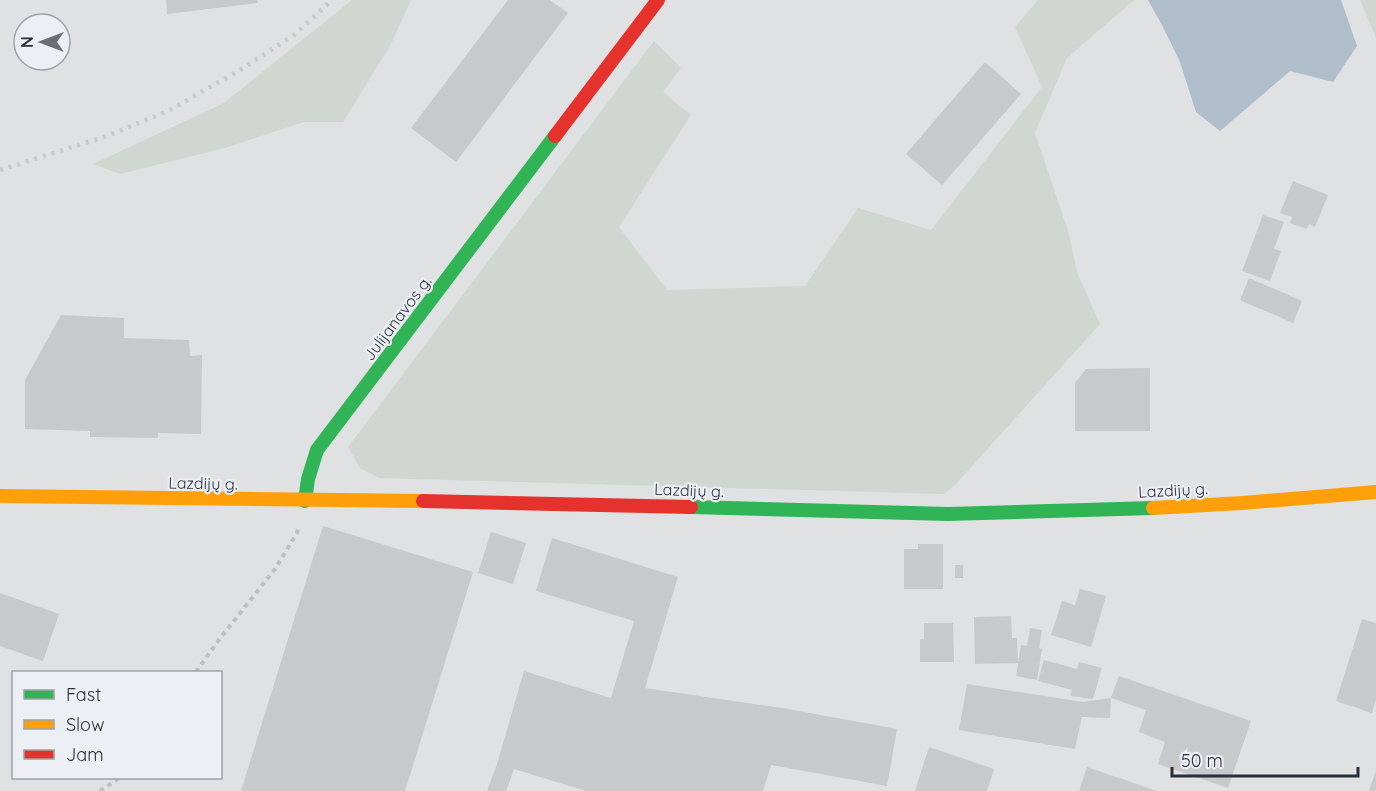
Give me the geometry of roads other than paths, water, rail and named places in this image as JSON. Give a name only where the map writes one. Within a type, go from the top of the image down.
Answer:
[{"type":"street","name":"Julijanavos g.","points":[[305,501],[308,479],[317,450],[658,0]]},
{"type":"street","name":"Lazdijų g.","points":[[0,496],[540,503],[948,514],[1160,508],[1376,492]]},
{"type":"water","points":[[1148,0],[1341,0],[1357,46],[1333,82],[1290,71],[1220,131],[1196,112],[1180,62]]},
{"type":"railway","points":[[0,170],[107,136],[170,110],[240,70],[294,35],[332,0]]}]
